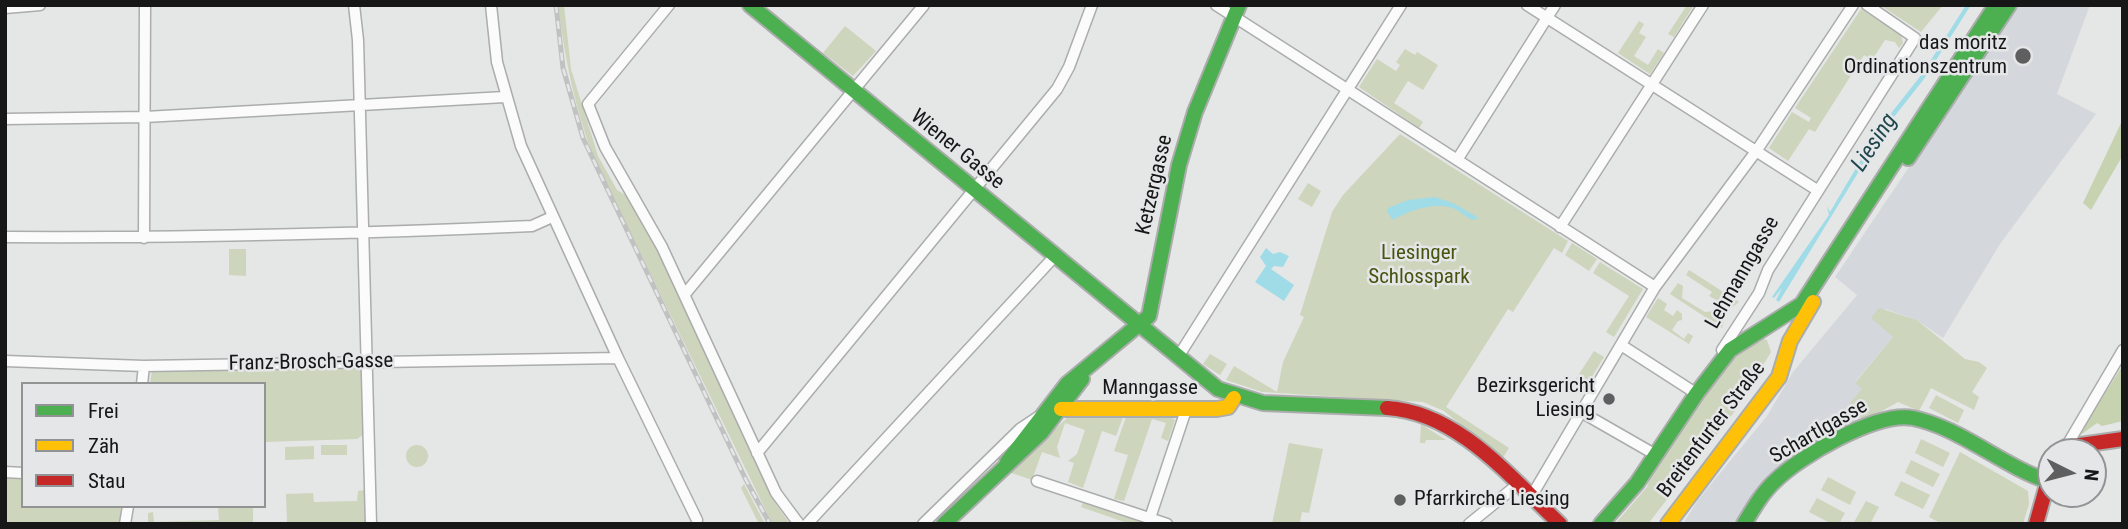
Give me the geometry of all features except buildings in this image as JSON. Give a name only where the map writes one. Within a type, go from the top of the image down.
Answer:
[{"type":"main road","name":"Wiener Gasse","points":[[750,5],[1140,325],[1229,403]]},
{"type":"main road","name":"Breitenfurter Straße","points":[[1706,379],[1741,338],[1790,316],[1802,304],[1996,5]]},
{"type":"main road","name":"Breitenfurter Straße","points":[[1668,524],[1783,369],[1790,341],[1805,314],[2009,5]]},
{"type":"main road","name":"Ketzergasse","points":[[944,524],[1026,448],[1056,406],[1098,359],[1140,325],[1150,313],[1172,194],[1195,112],[1235,11]]},
{"type":"main road","points":[[1759,330],[1775,338],[1781,352],[1769,390]]},
{"type":"main road","name":"Lehmanngasse","points":[[1601,524],[1656,455],[1706,379]]},
{"type":"main road","points":[[1229,403],[1420,413],[1446,426],[1560,524]]},
{"type":"main road","name":"Manngasse","points":[[1056,406],[1186,410],[1229,403]]},
{"type":"main road","name":"Ketzergasse","points":[[1007,463],[1042,414],[1056,406]]},
{"type":"main road","name":"Schartlgasse","points":[[1744,524],[1779,478],[1822,451],[1881,420],[1898,416],[1927,423],[2037,472]]},
{"type":"street","points":[[5,8],[40,5]]},
{"type":"street","points":[[144,238],[145,5]]},
{"type":"street","points":[[354,5],[371,524]]},
{"type":"street","points":[[491,5],[497,62],[521,146],[618,358],[700,520]]},
{"type":"street","points":[[669,5],[588,104],[605,146],[662,247],[685,294],[776,493],[799,524]]},
{"type":"street","points":[[685,294],[923,5]]},
{"type":"street","points":[[757,453],[1064,78],[1091,5]]},
{"type":"street","points":[[1216,5],[1235,11],[1347,91],[1655,287]]},
{"type":"street","points":[[1178,357],[1401,5]]},
{"type":"street","points":[[1527,5],[1817,190]]},
{"type":"street","points":[[1457,160],[1555,5]]},
{"type":"street","points":[[1560,227],[1703,5]]},
{"type":"street","points":[[1531,497],[1655,287],[1757,150],[1853,5]]},
{"type":"street","name":"Lehmanngasse","points":[[1706,379],[1817,190],[1915,38],[1867,5]]},
{"type":"street","points":[[5,119],[145,117],[505,97]]},
{"type":"street","points":[[5,237],[173,238],[363,233],[532,226],[552,217]]},
{"type":"street","points":[[807,524],[1054,257]]},
{"type":"street","points":[[1621,345],[1697,394]]},
{"type":"street","points":[[2071,438],[2123,350]]},
{"type":"street","name":"Franz-Brosch-Gasse","points":[[5,361],[144,366],[618,358]]},
{"type":"street","points":[[142,382],[144,366]]},
{"type":"street","points":[[1150,518],[1186,410]]},
{"type":"street","points":[[1581,412],[1656,455]]},
{"type":"street","name":"Ketzergasse","points":[[923,524],[1020,429],[1042,414]]},
{"type":"street","points":[[1037,481],[1167,524]]},
{"type":"street","points":[[1469,524],[1517,485]]},
{"type":"shaded area","points":[[2018,5],[2090,5],[2057,94],[2096,114],[2000,244],[1943,338],[1917,320],[1885,309],[1883,326],[1893,337],[1855,382],[1862,389],[1864,421],[1790,470],[1743,524],[1683,524],[1698,500],[1767,416],[1793,372],[1857,295],[1835,277]]},
{"type":"green space","points":[[558,5],[564,5],[571,69],[598,156],[617,190],[627,196],[658,250],[776,504],[790,524],[773,524],[770,519],[593,156],[571,82]]},
{"type":"green space","points":[[1687,5],[1694,5],[1674,37],[1668,34]]},
{"type":"green space","points":[[1880,5],[1943,5],[1921,32]]},
{"type":"green space","points":[[1861,9],[1901,35],[1903,43],[1899,48],[1895,42],[1885,40],[1872,60],[1864,55],[1815,132],[1809,129],[1788,161],[1769,148],[1792,112],[1809,122],[1811,118],[1795,108]]},
{"type":"green space","points":[[1639,21],[1644,24],[1639,33],[1646,37],[1634,56],[1648,65],[1658,49],[1664,53],[1650,74],[1618,53]]},
{"type":"green space","points":[[845,26],[876,51],[853,76],[823,53]]},
{"type":"green space","points":[[1405,49],[1415,55],[1417,52],[1438,65],[1423,90],[1408,81],[1394,103],[1423,122],[1419,128],[1359,87],[1377,59],[1396,71],[1400,65],[1396,62]]},
{"type":"green space","points":[[2123,119],[2123,155],[2091,210],[2083,203]]},
{"type":"green space","name":"Liesinger Schlosspark","points":[[1400,134],[1568,241],[1562,253],[1554,248],[1513,312],[1508,309],[1446,407],[1509,448],[1502,459],[1444,411],[1423,402],[1262,392],[1226,380],[1234,366],[1277,392],[1283,362],[1304,317],[1300,315],[1332,212],[1343,195]]},
{"type":"green space","points":[[1308,183],[1321,191],[1312,207],[1298,199]]},
{"type":"green space","points":[[1572,243],[1597,259],[1589,271],[1565,255]]},
{"type":"green space","points":[[229,249],[246,249],[246,276],[229,275]]},
{"type":"green space","points":[[1600,262],[1643,289],[1614,337],[1606,332],[1629,296],[1593,273]]},
{"type":"green space","points":[[1689,270],[1739,302],[1730,309],[1726,306],[1729,301],[1724,297],[1720,302],[1709,296],[1712,292],[1686,275]]},
{"type":"green space","points":[[1678,283],[1683,286],[1682,298],[1705,312],[1715,311],[1712,315],[1717,319],[1721,314],[1725,317],[1722,328],[1670,294]]},
{"type":"green space","points":[[1658,298],[1667,304],[1664,310],[1673,316],[1677,310],[1682,314],[1682,320],[1678,321],[1672,330],[1684,339],[1688,333],[1693,336],[1689,344],[1646,317]]},
{"type":"green space","points":[[1879,308],[1917,320],[1965,359],[1979,362],[1987,368],[1972,392],[1979,397],[1974,410],[1931,388],[1919,411],[1898,402],[1864,421],[1848,406],[1862,389],[1855,383],[1893,337],[1871,318]]},
{"type":"green space","points":[[1759,338],[1767,340],[1771,352],[1735,411],[1648,524],[1615,524],[1647,487],[1650,477],[1730,357]]},
{"type":"green space","points":[[1594,351],[1604,357],[1583,391],[1572,385]]},
{"type":"green space","points":[[1210,354],[1227,364],[1220,375],[1203,364]]},
{"type":"green space","points":[[2123,365],[2123,421],[2102,426],[2097,423],[2082,434],[2081,431]]},
{"type":"green space","points":[[361,367],[363,435],[357,439],[266,442],[266,382],[150,382],[152,371]]},
{"type":"green space","points":[[1936,395],[1964,410],[1958,423],[1929,408]]},
{"type":"green space","points":[[1169,416],[1175,420],[1168,441],[1161,438],[1166,423],[1152,419],[1124,501],[1114,499],[1128,455],[1114,451],[1126,417]]},
{"type":"green space","points":[[1123,417],[1116,436],[1102,431],[1083,488],[1068,482],[1074,463],[1068,461],[1077,454],[1085,430],[1065,423],[1057,447],[1060,458],[1042,452],[1032,480],[1009,472],[1067,418]]},
{"type":"green space","points":[[1421,424],[1446,440],[1426,440],[1425,443],[1420,443]]},
{"type":"green space","points":[[1921,439],[1950,453],[1943,467],[1915,453]]},
{"type":"green space","points":[[1289,443],[1323,449],[1309,513],[1302,512],[1300,522],[1306,524],[1272,524]]},
{"type":"green space","points":[[321,445],[347,445],[347,455],[321,455]]},
{"type":"green space","points":[[417,445],[427,452],[428,456],[421,466],[417,467],[407,460],[406,456],[413,446]]},
{"type":"green space","points":[[314,446],[314,459],[285,460],[285,447]]},
{"type":"green space","points":[[1960,452],[2028,491],[2029,504],[2023,524],[1942,524],[1929,517]]},
{"type":"green space","points":[[1911,460],[1940,474],[1933,487],[1905,473]]},
{"type":"green space","points":[[5,476],[21,477],[21,508],[121,508],[120,524],[5,524]]},
{"type":"green space","points":[[1828,477],[1856,492],[1850,505],[1821,490]]},
{"type":"green space","points":[[1901,481],[1930,495],[1923,509],[1894,495]]},
{"type":"green space","points":[[744,484],[765,524],[759,524],[741,488]]},
{"type":"green space","points":[[365,490],[366,524],[287,524],[286,494],[313,493],[314,502],[357,501],[358,491]]},
{"type":"green space","points":[[1817,498],[1845,513],[1839,524],[1832,524],[1809,512]]},
{"type":"green space","points":[[1866,501],[1879,507],[1870,524],[1853,524]]},
{"type":"green space","points":[[1083,502],[1147,524],[1130,524],[1081,507]]},
{"type":"green space","points":[[218,508],[253,508],[253,524],[148,524],[148,513],[153,512],[154,522],[219,520]]},
{"type":"water","name":"Liesing","points":[[1966,5],[1971,5],[1924,79],[1886,127],[1779,302],[1776,300],[1782,288],[1772,297],[1829,215],[1827,206],[1830,212],[1881,126],[1922,74]]},
{"type":"water","points":[[1435,197],[1453,203],[1479,218],[1472,220],[1446,206],[1422,208],[1393,220],[1387,212],[1388,208],[1408,200]]},
{"type":"water","points":[[1266,248],[1273,254],[1280,252],[1289,256],[1283,267],[1274,266],[1271,269],[1294,285],[1284,301],[1255,282],[1266,266],[1260,257]]},
{"type":"railway","points":[[556,5],[563,68],[583,138],[746,480],[770,524]]},
{"type":"traffic: fast","points":[[750,5],[1218,389],[1263,403],[1387,408]]},
{"type":"traffic: fast","points":[[1007,462],[1067,384],[1149,316],[1179,165],[1195,112],[1239,5]]},
{"type":"traffic: fast","points":[[1601,524],[1637,483],[1697,393],[1730,350],[1802,304],[1996,5]]},
{"type":"traffic: fast","points":[[1908,158],[2009,5]]},
{"type":"traffic: fast","points":[[944,524],[1041,433],[1082,379]]},
{"type":"traffic: fast","points":[[1744,524],[1770,486],[1802,460],[1860,428],[1898,418],[1913,418],[1947,430],[2037,476]]},
{"type":"traffic: slow","points":[[1668,524],[1779,377],[1790,341],[1813,302]]},
{"type":"traffic: slow","points":[[1061,409],[1217,409],[1228,407],[1234,398]]},
{"type":"traffic: jam","points":[[1387,408],[1413,412],[1460,434],[1482,450],[1560,524]]},
{"type":"traffic: jam","points":[[2107,441],[2123,439]]},
{"type":"traffic: jam","points":[[2036,524],[2040,508]]},
{"type":"place","name":"das moritz Ordinationszentrum","points":[[2023,56]]},
{"type":"place","name":"Bezirksgericht Liesing","points":[[1609,399]]},
{"type":"place","name":"Pfarrkirche Liesing","points":[[1400,500]]}]
